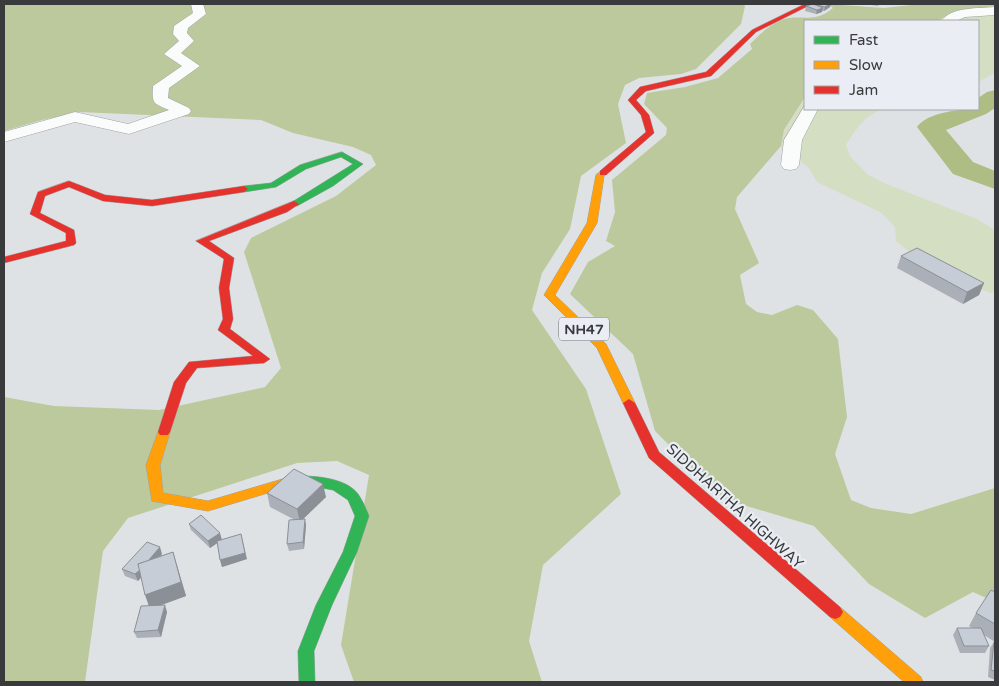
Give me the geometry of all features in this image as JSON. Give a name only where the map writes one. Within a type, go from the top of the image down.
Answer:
[{"type":"main road","name":"SIDDHARTHA HIGHWAY","points":[[809,4],[754,31],[708,74],[643,89],[632,100],[646,115],[650,133],[600,175],[592,223],[549,296],[602,346],[654,455],[915,682]]},
{"type":"main road","points":[[4,260],[71,243],[71,232],[35,214],[41,194],[69,184],[102,198],[152,203],[188,196],[273,185],[303,167],[342,154],[359,164],[330,184],[284,210],[201,241],[229,258],[224,288],[228,319],[224,330],[264,359],[193,365],[180,382],[153,465],[157,497],[208,506],[294,481],[324,482],[352,495],[362,516],[350,552],[324,605],[306,651],[306,682]]},
{"type":"street","points":[[4,137],[75,117],[129,129],[183,111],[160,100],[161,86],[193,66],[171,54],[188,41],[180,34],[181,26],[200,14],[197,4]]},
{"type":"street","points":[[949,20],[967,12],[995,11]]},
{"type":"street","points":[[790,164],[793,140],[809,110]]},
{"type":"green space","points":[[4,4],[743,4],[745,6],[741,24],[696,69],[681,74],[639,78],[625,85],[618,104],[626,143],[581,176],[570,229],[542,273],[532,310],[586,389],[621,494],[543,565],[529,641],[542,682],[354,682],[341,645],[369,475],[337,461],[297,463],[128,518],[103,551],[85,682],[4,682],[4,397],[54,406],[159,410],[265,387],[281,368],[244,252],[251,238],[336,196],[376,165],[371,155],[353,147],[293,133],[261,120],[79,112],[4,131]]},
{"type":"green space","points":[[828,4],[884,8],[921,4],[995,4],[995,6],[956,11],[939,20],[804,20],[804,99],[784,130],[781,146],[737,197],[735,209],[759,263],[740,275],[746,304],[757,312],[772,315],[797,305],[813,310],[838,339],[847,417],[835,454],[851,500],[871,508],[911,514],[995,488],[995,602],[973,592],[925,618],[869,584],[814,526],[723,499],[655,431],[633,354],[570,294],[588,262],[615,246],[606,241],[615,212],[612,180],[666,135],[667,128],[644,104],[647,93],[685,87],[718,78],[752,49],[750,44],[773,24],[789,18],[817,17],[833,8]]},
{"type":"green space","points":[[995,6],[995,73],[979,81],[979,20],[939,20],[956,11]]},
{"type":"green space","points":[[804,99],[804,110],[882,110],[872,114],[857,128],[846,145],[850,156],[867,174],[886,184],[977,219],[995,230],[995,291],[992,293],[980,289],[941,272],[896,241],[895,227],[882,213],[817,182],[809,168],[781,146],[784,131]]},
{"type":"building","points":[[813,4],[823,8],[817,10],[806,6]]},
{"type":"building","points":[[818,4],[829,4],[825,7]]},
{"type":"building","points":[[917,248],[984,283],[967,292],[901,256]]},
{"type":"building","points":[[294,469],[323,484],[297,509],[267,493]]},
{"type":"building","points":[[201,515],[220,533],[208,541],[189,524]]},
{"type":"building","points":[[305,519],[303,542],[287,544],[289,520]]},
{"type":"building","points":[[241,534],[245,553],[220,560],[217,541]]},
{"type":"building","points":[[147,542],[160,547],[148,561],[138,564],[140,570],[135,574],[122,569]]},
{"type":"building","points":[[173,552],[181,582],[145,595],[138,564]]},
{"type":"building","points":[[991,590],[995,592],[995,624],[976,613]]},
{"type":"building","points":[[165,605],[158,630],[134,632],[141,606]]},
{"type":"building","points":[[957,628],[981,628],[989,646],[964,646]]},
{"type":"building","points":[[995,642],[995,671],[991,670]]},
{"type":"waterway","points":[[979,108],[995,97]]},
{"type":"waterway","points":[[974,110],[930,127],[963,168],[995,181]]},
{"type":"traffic: fast","points":[[244,189],[273,185],[303,167],[342,154],[359,164],[330,184],[294,204]]},
{"type":"traffic: fast","points":[[286,483],[311,481],[337,487],[353,497],[362,516],[350,552],[324,605],[306,651],[307,682]]},
{"type":"traffic: slow","points":[[603,173],[600,175],[592,223],[549,295],[602,346],[629,403]]},
{"type":"traffic: slow","points":[[164,432],[153,465],[157,497],[208,506],[286,483]]},
{"type":"traffic: slow","points":[[835,612],[915,682]]},
{"type":"traffic: jam","points":[[603,173],[650,133],[645,115],[632,100],[643,89],[708,74],[754,31],[809,4]]},
{"type":"traffic: jam","points":[[4,260],[71,243],[71,232],[35,214],[41,194],[69,184],[103,198],[152,203],[244,189]]},
{"type":"traffic: jam","points":[[164,432],[180,382],[193,365],[264,359],[224,330],[228,319],[224,288],[229,258],[201,241],[284,210],[294,204]]},
{"type":"traffic: jam","points":[[629,403],[654,455],[835,612]]}]
